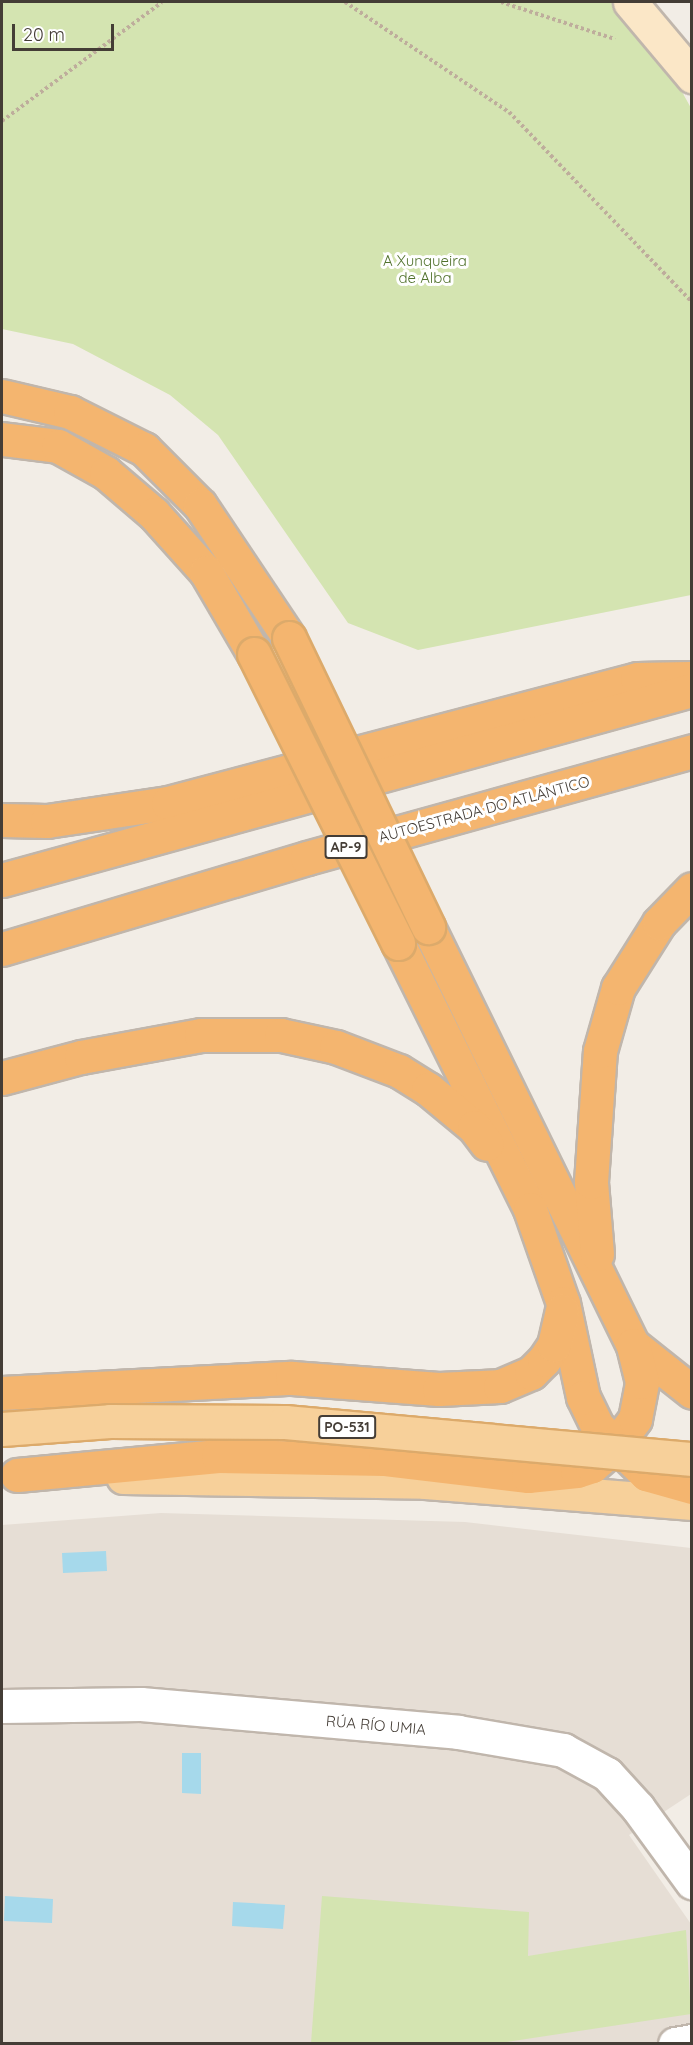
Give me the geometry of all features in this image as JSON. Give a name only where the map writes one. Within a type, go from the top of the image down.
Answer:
[{"type":"highway","points":[[2,396],[70,412],[144,449],[200,505],[288,638],[633,1345],[641,1400],[635,1419],[614,1447],[591,1466],[555,1475],[528,1476],[385,1459],[218,1456],[9,1475]]},
{"type":"highway","points":[[2,439],[58,446],[106,473],[154,514],[206,572],[254,654],[516,1182],[550,1259],[563,1303],[583,1397],[597,1426],[614,1447],[646,1474],[692,1487]]},
{"type":"highway","points":[[2,820],[47,821],[168,803],[637,679],[692,678]]},
{"type":"highway","points":[[2,880],[692,690]]},
{"type":"highway","name":"AUTOESTRADA DO ATLÁNTICO","points":[[2,949],[307,858],[692,752]]},
{"type":"highway","points":[[600,1274],[591,1182],[600,1051],[618,988],[659,923],[692,889]]},
{"type":"highway","points":[[2,1078],[81,1057],[201,1035],[281,1035],[336,1047],[399,1071],[428,1089],[474,1127],[516,1182]]},
{"type":"highway","points":[[2,1393],[104,1385],[292,1378],[439,1389],[500,1386],[531,1373],[544,1360],[560,1330],[563,1303]]},
{"type":"highway","points":[[633,1345],[692,1392]]},
{"type":"main road","points":[[630,2],[692,76]]},
{"type":"main road","name":"PO-531","points":[[2,1429],[110,1421],[285,1422],[692,1458]]},
{"type":"main road","points":[[9,1475],[425,1482],[692,1503]]},
{"type":"street","name":"RÚA RÍO UMIA","points":[[2,1706],[141,1704],[458,1731],[529,1742],[563,1750],[608,1774],[689,1872]]},
{"type":"street","points":[[675,2043],[692,2041]]},
{"type":"path","points":[[2,121],[78,68],[162,2]]},
{"type":"path","points":[[345,2],[509,112],[692,302]]},
{"type":"path","points":[[501,2],[615,40],[624,38]]},
{"type":"shaded area","points":[[161,1513],[465,1522],[691,1548],[691,1794],[629,1835],[691,1924],[691,2043],[2,2044],[2,1525]]},
{"type":"green space","name":"A Xunqueira de Alba","points":[[2,2],[632,2],[691,108],[691,595],[418,650],[348,623],[218,435],[170,395],[73,344],[2,329]]},
{"type":"green space","points":[[322,1896],[529,1912],[528,1956],[686,1930],[691,2014],[500,2043],[311,2043]]},
{"type":"water","points":[[106,1551],[107,1571],[63,1573],[62,1553]]},
{"type":"water","points":[[182,1753],[201,1753],[201,1794],[182,1793]]},
{"type":"water","points":[[5,1896],[53,1899],[52,1923],[4,1921]]},
{"type":"water","points":[[233,1902],[285,1905],[283,1929],[232,1926]]}]
